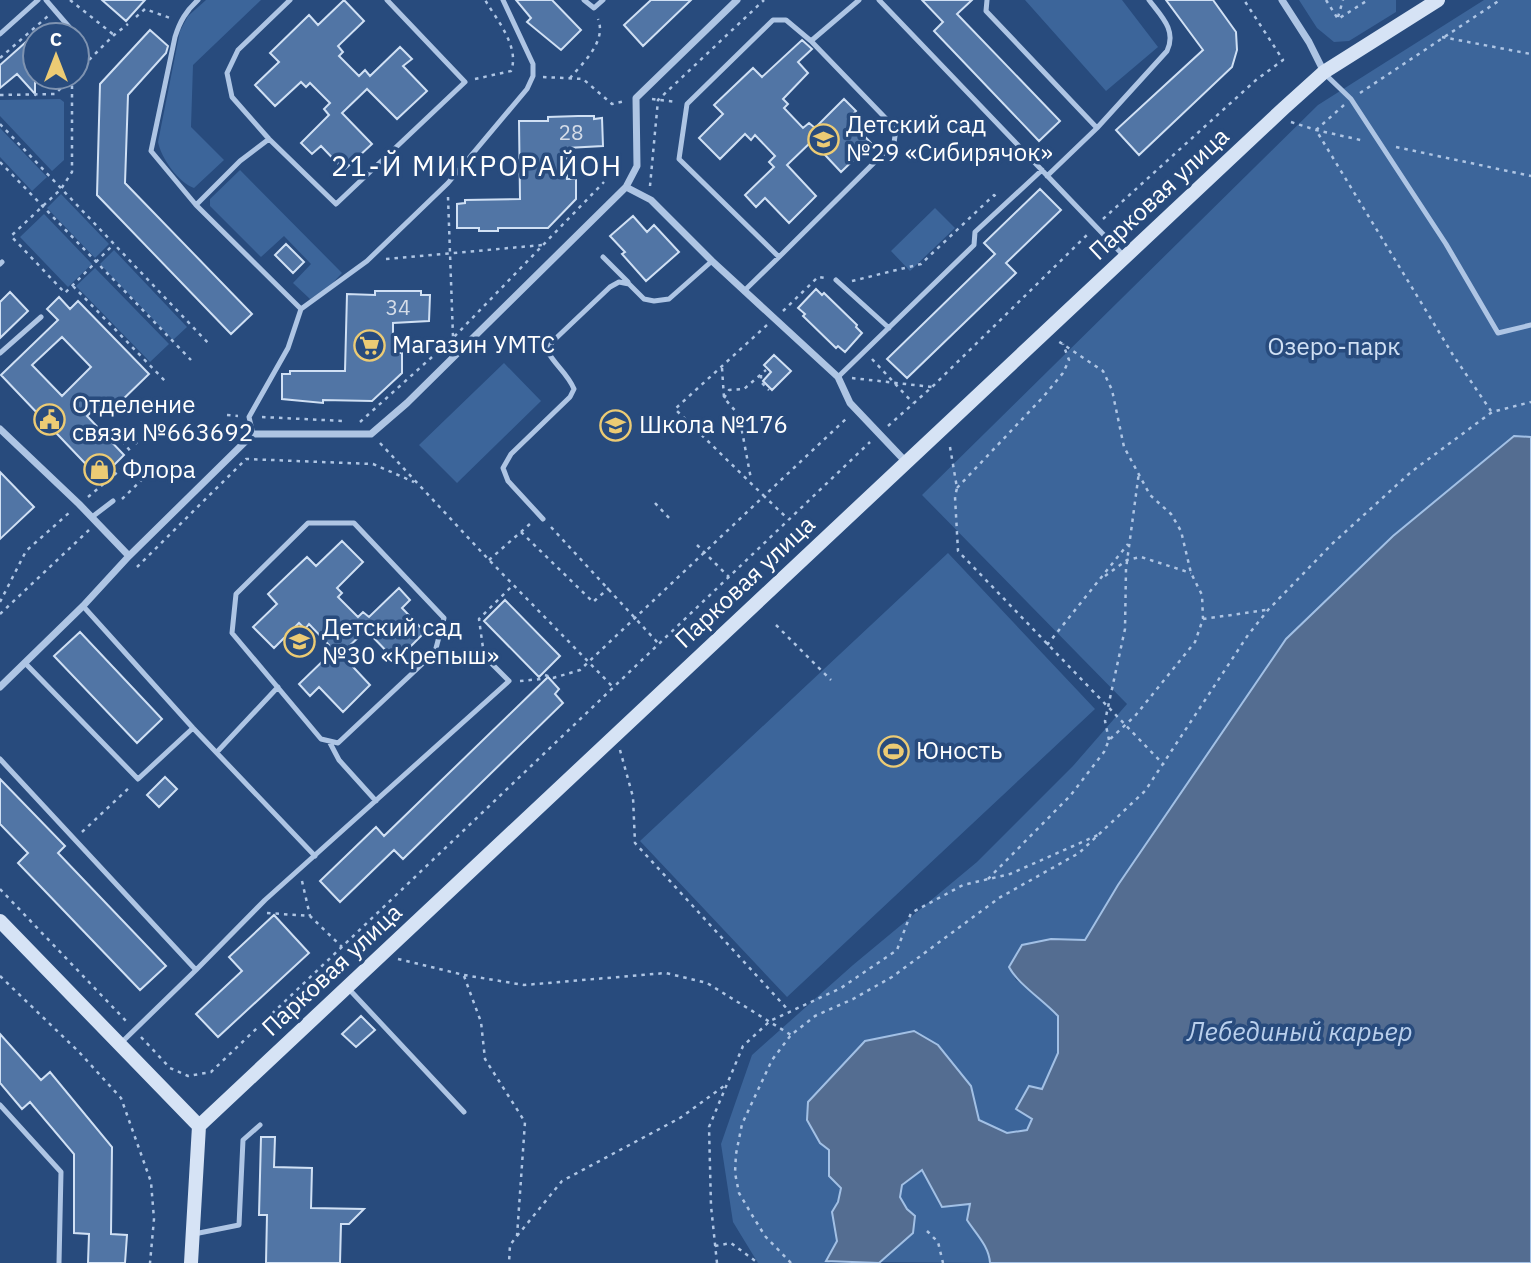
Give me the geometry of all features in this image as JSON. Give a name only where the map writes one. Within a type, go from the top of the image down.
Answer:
[{"type":"street","points":[[0,687],[83,606],[129,555],[253,434],[371,434],[407,403],[626,187],[637,166],[636,98],[737,0]]},
{"type":"street","points":[[1282,0],[1309,42],[1324,72]]},
{"type":"street","name":"Парковая улица","points":[[199,1126],[1324,72],[1438,0]]},
{"type":"street","points":[[626,187],[652,200],[712,261],[838,377],[850,403],[906,462]]},
{"type":"street","points":[[0,429],[129,555]]},
{"type":"street","points":[[0,922],[199,1126],[191,1263]]},
{"type":"lane","points":[[0,34],[38,0]]},
{"type":"lane","points":[[46,0],[64,21]]},
{"type":"lane","points":[[198,0],[180,21],[152,151],[196,205],[301,309]]},
{"type":"lane","points":[[290,0],[238,50],[227,73],[232,97],[269,139],[336,204],[466,82],[387,0]]},
{"type":"lane","points":[[253,434],[249,417],[288,348],[301,309],[367,261],[448,183],[527,89],[533,76],[533,64],[503,0]]},
{"type":"lane","points":[[584,0],[594,8],[603,0]]},
{"type":"lane","points":[[811,41],[859,0]]},
{"type":"lane","points":[[879,0],[1125,257]]},
{"type":"lane","points":[[987,0],[986,11],[1097,128]]},
{"type":"lane","points":[[1047,176],[1097,128],[1167,51],[1171,34],[1149,0]]},
{"type":"lane","points":[[744,291],[779,257],[894,143],[896,129],[811,41],[786,20],[773,20],[687,104],[679,159],[779,257]]},
{"type":"lane","points":[[1324,72],[1351,99],[1446,244],[1498,333],[1531,325]]},
{"type":"lane","points":[[196,205],[240,161],[269,139]]},
{"type":"lane","points":[[838,377],[974,245],[975,232],[1042,170]]},
{"type":"lane","points":[[603,257],[644,299],[654,301],[669,299],[712,261]]},
{"type":"lane","points":[[836,280],[889,328]]},
{"type":"lane","points":[[542,517],[508,481],[503,468],[511,454],[570,397],[574,388],[548,352],[552,342],[610,287],[619,282],[629,284]]},
{"type":"lane","points":[[0,353],[41,317]]},
{"type":"lane","points":[[94,520],[113,501]]},
{"type":"lane","points":[[308,523],[354,523],[444,618],[435,652],[338,743],[329,741],[321,739],[232,633],[236,594],[308,523]]},
{"type":"lane","points":[[83,606],[193,728],[315,856]]},
{"type":"lane","points":[[25,663],[138,779],[193,728]]},
{"type":"lane","points":[[120,1044],[253,912],[509,681],[491,663]]},
{"type":"lane","points":[[217,752],[278,687]]},
{"type":"lane","points":[[329,741],[339,760],[376,801]]},
{"type":"lane","points":[[0,759],[196,970]]},
{"type":"lane","points":[[347,987],[464,1112]]},
{"type":"lane","points":[[0,1105],[61,1172],[60,1263]]},
{"type":"lane","points":[[193,1234],[239,1225],[243,1140],[260,1125]]},
{"type":"path","points":[[70,0],[114,35]]},
{"type":"path","points":[[466,82],[511,71],[514,61],[509,42],[485,0]]},
{"type":"path","points":[[650,187],[658,100],[764,0]]},
{"type":"path","points":[[0,889],[170,1068],[188,1076],[211,1072],[788,519],[932,387],[1096,226],[1256,80],[1283,60],[1244,0]]},
{"type":"path","points":[[1326,0],[1338,19]]},
{"type":"path","points":[[1338,19],[1343,0]]},
{"type":"path","points":[[1338,19],[1368,0]]},
{"type":"path","points":[[1316,130],[1351,99],[1500,0]]},
{"type":"path","points":[[570,78],[596,47],[601,26],[594,8]]},
{"type":"path","points":[[136,17],[145,9],[180,21]]},
{"type":"path","points":[[0,58],[55,10]]},
{"type":"path","points":[[91,58],[128,24]]},
{"type":"path","points":[[1442,37],[1531,54]]},
{"type":"path","points":[[533,76],[583,79],[612,104],[636,98]]},
{"type":"path","points":[[0,95],[54,94],[57,91]]},
{"type":"path","points":[[71,91],[72,172],[61,189],[11,236],[65,293],[114,244]]},
{"type":"path","points":[[658,100],[687,104]]},
{"type":"path","points":[[1291,122],[1316,130],[1531,176]]},
{"type":"path","points":[[0,124],[209,344]]},
{"type":"path","points":[[1316,130],[1453,355],[1492,412]]},
{"type":"path","points":[[0,162],[191,360]]},
{"type":"path","points":[[227,415],[362,422],[453,338],[604,182]]},
{"type":"path","points":[[448,183],[453,338]]},
{"type":"path","points":[[788,519],[675,409],[818,277],[854,281],[921,264],[994,195],[1004,205]]},
{"type":"path","points":[[367,261],[543,245]]},
{"type":"path","points":[[73,286],[167,383]]},
{"type":"path","points":[[988,879],[1070,796],[1104,752],[1109,740],[1135,716],[1195,642],[1203,619],[1202,595],[1191,573],[1181,531],[1171,514],[1150,495],[1124,447],[1112,390],[1104,371],[1044,333]]},
{"type":"path","points":[[957,488],[1063,373],[1069,360],[1063,344]]},
{"type":"path","points":[[864,352],[914,404]]},
{"type":"path","points":[[722,368],[723,398],[739,415],[751,482]]},
{"type":"path","points":[[723,398],[729,390],[744,388],[766,370]]},
{"type":"path","points":[[761,375],[761,382],[769,390]]},
{"type":"path","points":[[838,377],[932,387]]},
{"type":"path","points":[[791,1263],[758,1226],[739,1193],[735,1173],[742,1124],[772,1060],[791,1035],[815,1016],[892,977],[999,898],[1079,853],[1145,791],[1248,635],[1268,610],[1332,544],[1411,472],[1492,412],[1531,401]]},
{"type":"path","points":[[128,410],[133,405]]},
{"type":"path","points":[[545,675],[553,678],[580,670],[856,409]]},
{"type":"path","points":[[362,422],[414,482],[612,687]]},
{"type":"path","points":[[129,435],[139,446]]},
{"type":"path","points":[[122,442],[132,453]]},
{"type":"path","points":[[950,447],[957,488],[955,497],[958,551],[1164,765]]},
{"type":"path","points":[[0,601],[26,551],[133,458]]},
{"type":"path","points":[[129,575],[246,459],[373,464],[414,482]]},
{"type":"path","points":[[0,614],[94,520],[151,471]]},
{"type":"path","points":[[1109,740],[1105,721],[1125,629],[1126,560],[1139,472]]},
{"type":"path","points":[[655,503],[670,519]]},
{"type":"path","points":[[489,560],[542,517],[658,643]]},
{"type":"path","points":[[521,532],[593,603],[609,588]]},
{"type":"path","points":[[1048,645],[1129,543]]},
{"type":"path","points":[[696,545],[729,577]]},
{"type":"path","points":[[1102,578],[1126,560],[1141,557],[1191,573]]},
{"type":"path","points":[[491,663],[483,648],[479,619],[513,585]]},
{"type":"path","points":[[1203,619],[1268,610]]},
{"type":"path","points":[[776,625],[831,680]]},
{"type":"path","points":[[509,681],[541,679]]},
{"type":"path","points":[[611,740],[622,752],[633,797],[635,843],[790,1012]]},
{"type":"path","points":[[75,839],[138,779]]},
{"type":"path","points":[[717,1263],[711,1206],[709,1127],[743,1046],[770,1021],[841,988],[897,950],[911,913],[963,885],[1010,874],[1101,834]]},
{"type":"path","points":[[300,869],[310,916],[342,947]]},
{"type":"path","points":[[253,912],[310,916]]},
{"type":"path","points":[[381,955],[464,975],[524,985],[666,973],[707,984],[791,1035]]},
{"type":"path","points":[[464,975],[481,1022],[485,1059],[525,1122],[517,1236]]},
{"type":"path","points":[[0,976],[79,1052],[121,1098],[151,1182],[154,1219],[150,1263]]},
{"type":"path","points":[[509,1263],[510,1245],[562,1181],[680,1118],[727,1084]]},
{"type":"path","points":[[928,1231],[938,1242],[943,1263]]},
{"type":"path","points":[[715,1246],[730,1243],[758,1263]]},
{"type":"green space","points":[[206,0],[261,0],[193,65],[191,127],[224,160],[194,188],[182,181],[172,169],[158,142],[180,31],[188,16]]},
{"type":"green space","points":[[1025,0],[1122,0],[1158,47],[1106,91]]},
{"type":"green space","points":[[1299,0],[1396,0],[1396,12],[1349,41],[1334,42],[1317,28]]},
{"type":"green space","name":"Озеро-парк","points":[[1484,0],[1531,0],[1531,437],[1514,436],[1393,536],[1286,639],[1118,885],[1085,940],[1051,939],[1022,946],[1009,967],[1016,980],[1058,1015],[1058,1053],[1042,1089],[1016,1109],[1032,1119],[1027,1130],[1007,1133],[979,1120],[971,1085],[865,1041],[844,1065],[807,1120],[820,1143],[829,1150],[829,1176],[841,1188],[838,1202],[832,1212],[837,1241],[826,1261],[831,1263],[758,1263],[733,1222],[721,1144],[752,1055],[853,965],[977,862],[1073,766],[1127,704],[922,495],[1318,105]]},
{"type":"green space","points":[[60,99],[64,102],[64,160],[52,171],[0,116],[0,100]]},
{"type":"green space","points":[[0,128],[47,177],[32,191],[0,157]]},
{"type":"green space","points":[[240,170],[342,273],[328,288],[310,299],[293,283],[311,264],[284,236],[261,257],[210,206],[210,199]]},
{"type":"green space","points":[[61,194],[109,244],[95,258],[47,208]]},
{"type":"green space","points":[[935,208],[955,228],[910,271],[891,251]]},
{"type":"green space","points":[[44,214],[92,264],[68,287],[20,237]]},
{"type":"green space","points":[[114,250],[187,327],[173,340],[100,264]]},
{"type":"green space","points":[[95,268],[169,344],[150,362],[76,286]]},
{"type":"green space","points":[[504,363],[541,401],[457,483],[419,445]]},
{"type":"green space","name":"Юность","points":[[948,553],[1095,709],[787,997],[640,841]]},
{"type":"green space","points":[[922,1169],[970,1204],[967,1220],[985,1246],[990,1263],[878,1262],[913,1233],[907,1209],[900,1197],[902,1185]]},
{"type":"water","name":"Лебединый карьер","points":[[1514,436],[1531,437],[1531,1263],[990,1263],[985,1246],[967,1220],[970,1204],[942,1207],[922,1170],[902,1185],[900,1197],[915,1216],[913,1233],[879,1263],[826,1261],[837,1241],[832,1212],[838,1202],[841,1188],[829,1176],[829,1150],[820,1143],[807,1120],[808,1102],[865,1041],[914,1031],[938,1045],[971,1086],[979,1120],[1007,1133],[1027,1130],[1032,1119],[1016,1109],[1029,1086],[1042,1089],[1058,1053],[1058,1016],[1025,986],[1009,967],[1022,945],[1051,939],[1085,940],[1118,885],[1286,639],[1393,536]]},
{"type":"building","points":[[102,0],[145,0],[126,21]]},
{"type":"building","points":[[344,0],[364,21],[338,46],[343,52],[339,56],[359,76],[365,70],[370,76],[400,47],[412,59],[403,66],[427,91],[397,119],[367,89],[342,113],[372,144],[344,170],[321,146],[312,154],[301,143],[329,115],[324,109],[330,103],[310,83],[306,87],[301,82],[275,106],[255,85],[279,62],[270,53],[309,15],[318,25]]},
{"type":"building","points":[[516,0],[552,0],[581,30],[561,50],[527,22],[531,18]]},
{"type":"building","points":[[651,0],[691,0],[643,46],[624,25]]},
{"type":"building","points":[[922,0],[972,0],[957,14],[1060,121],[1039,141],[934,31],[943,22]]},
{"type":"building","points":[[1166,0],[1213,0],[1236,32],[1237,50],[1232,67],[1139,155],[1116,130],[1203,50]]},
{"type":"building","points":[[150,30],[168,46],[166,53],[128,95],[125,183],[252,314],[231,334],[97,195],[100,84]]},
{"type":"building","points":[[802,40],[812,49],[798,62],[808,73],[783,99],[788,104],[784,108],[803,128],[809,123],[815,128],[844,99],[856,111],[848,119],[871,143],[841,172],[812,141],[787,165],[816,196],[789,223],[765,198],[756,207],[745,195],[774,167],[769,162],[775,156],[755,135],[751,140],[745,134],[720,159],[699,138],[723,114],[714,105],[753,68],[762,77]]},
{"type":"building","points":[[21,46],[21,78],[17,74],[0,88],[0,65]]},
{"type":"building","points":[[594,116],[594,119],[602,118],[603,146],[567,148],[567,179],[576,179],[576,199],[548,228],[498,228],[498,231],[479,231],[479,228],[457,228],[457,204],[465,203],[465,200],[520,199],[519,121]]},
{"type":"building","points":[[1040,189],[1061,210],[1006,263],[1016,273],[907,378],[887,359],[995,254],[984,243]]},
{"type":"building","points":[[633,216],[647,232],[654,225],[679,252],[646,281],[610,236]]},
{"type":"building","points":[[286,244],[304,262],[293,273],[275,255]]},
{"type":"building","points":[[816,289],[822,295],[824,293],[862,333],[845,352],[838,346],[836,348],[798,308]]},
{"type":"building","points":[[375,291],[421,291],[421,295],[430,295],[429,321],[393,323],[393,353],[402,353],[402,373],[372,401],[323,400],[323,403],[282,399],[282,374],[290,374],[290,371],[345,371],[347,294],[375,295]]},
{"type":"building","points":[[10,292],[28,311],[0,338],[0,302]]},
{"type":"building","points":[[59,297],[70,309],[78,301],[149,374],[115,407],[106,398],[87,416],[124,455],[100,479],[1,375],[58,320],[47,309]],"holes":[[[62,337],[91,367],[62,396],[32,365]]]},
{"type":"building","points":[[774,355],[791,371],[772,390],[763,381],[771,372],[764,365]]},
{"type":"building","points":[[0,472],[34,507],[0,539]]},
{"type":"building","points":[[342,541],[363,562],[337,588],[342,593],[338,597],[358,617],[363,612],[369,617],[399,588],[410,600],[402,608],[425,632],[396,661],[366,630],[341,654],[370,685],[343,712],[319,687],[310,696],[299,684],[328,656],[323,651],[329,645],[309,624],[305,629],[299,623],[274,648],[253,627],[277,604],[268,594],[307,557],[316,566]]},
{"type":"building","points":[[505,600],[560,656],[539,677],[484,621]]},
{"type":"building","points":[[80,632],[162,719],[137,743],[54,656]]},
{"type":"building","points":[[548,677],[559,689],[555,694],[563,703],[403,859],[394,850],[340,902],[320,881],[376,827],[384,836]]},
{"type":"building","points":[[165,777],[177,789],[159,807],[147,795]]},
{"type":"building","points":[[0,779],[65,846],[58,853],[166,966],[140,990],[18,863],[28,853],[0,824]]},
{"type":"building","points":[[274,915],[309,953],[218,1037],[196,1014],[242,971],[229,957]]},
{"type":"building","points":[[361,1016],[375,1030],[356,1047],[342,1034]]},
{"type":"building","points":[[0,1034],[41,1080],[50,1072],[112,1147],[111,1234],[127,1235],[125,1263],[88,1263],[89,1234],[74,1233],[74,1154],[30,1102],[22,1109],[0,1083]]},
{"type":"building","points":[[261,1137],[275,1137],[274,1167],[312,1168],[311,1208],[364,1209],[349,1224],[341,1224],[340,1263],[266,1263],[267,1215],[259,1215]]},
{"type":"place","name":"Детский сад №29 «Сибирячок»","points":[[823,139]]},
{"type":"place","name":"Магазин УМТС","points":[[369,345]]},
{"type":"place","name":"Отделение связи №663692","points":[[49,419]]},
{"type":"place","name":"Школа №176","points":[[616,425]]},
{"type":"place","name":"Флора","points":[[99,470]]},
{"type":"place","name":"Детский сад №30 «Крепыш»","points":[[299,642]]},
{"type":"place","name":"Юность","points":[[893,751]]},
{"type":"district","name":"21-Й МИКРОРАЙОН","points":[[477,166]]}]
